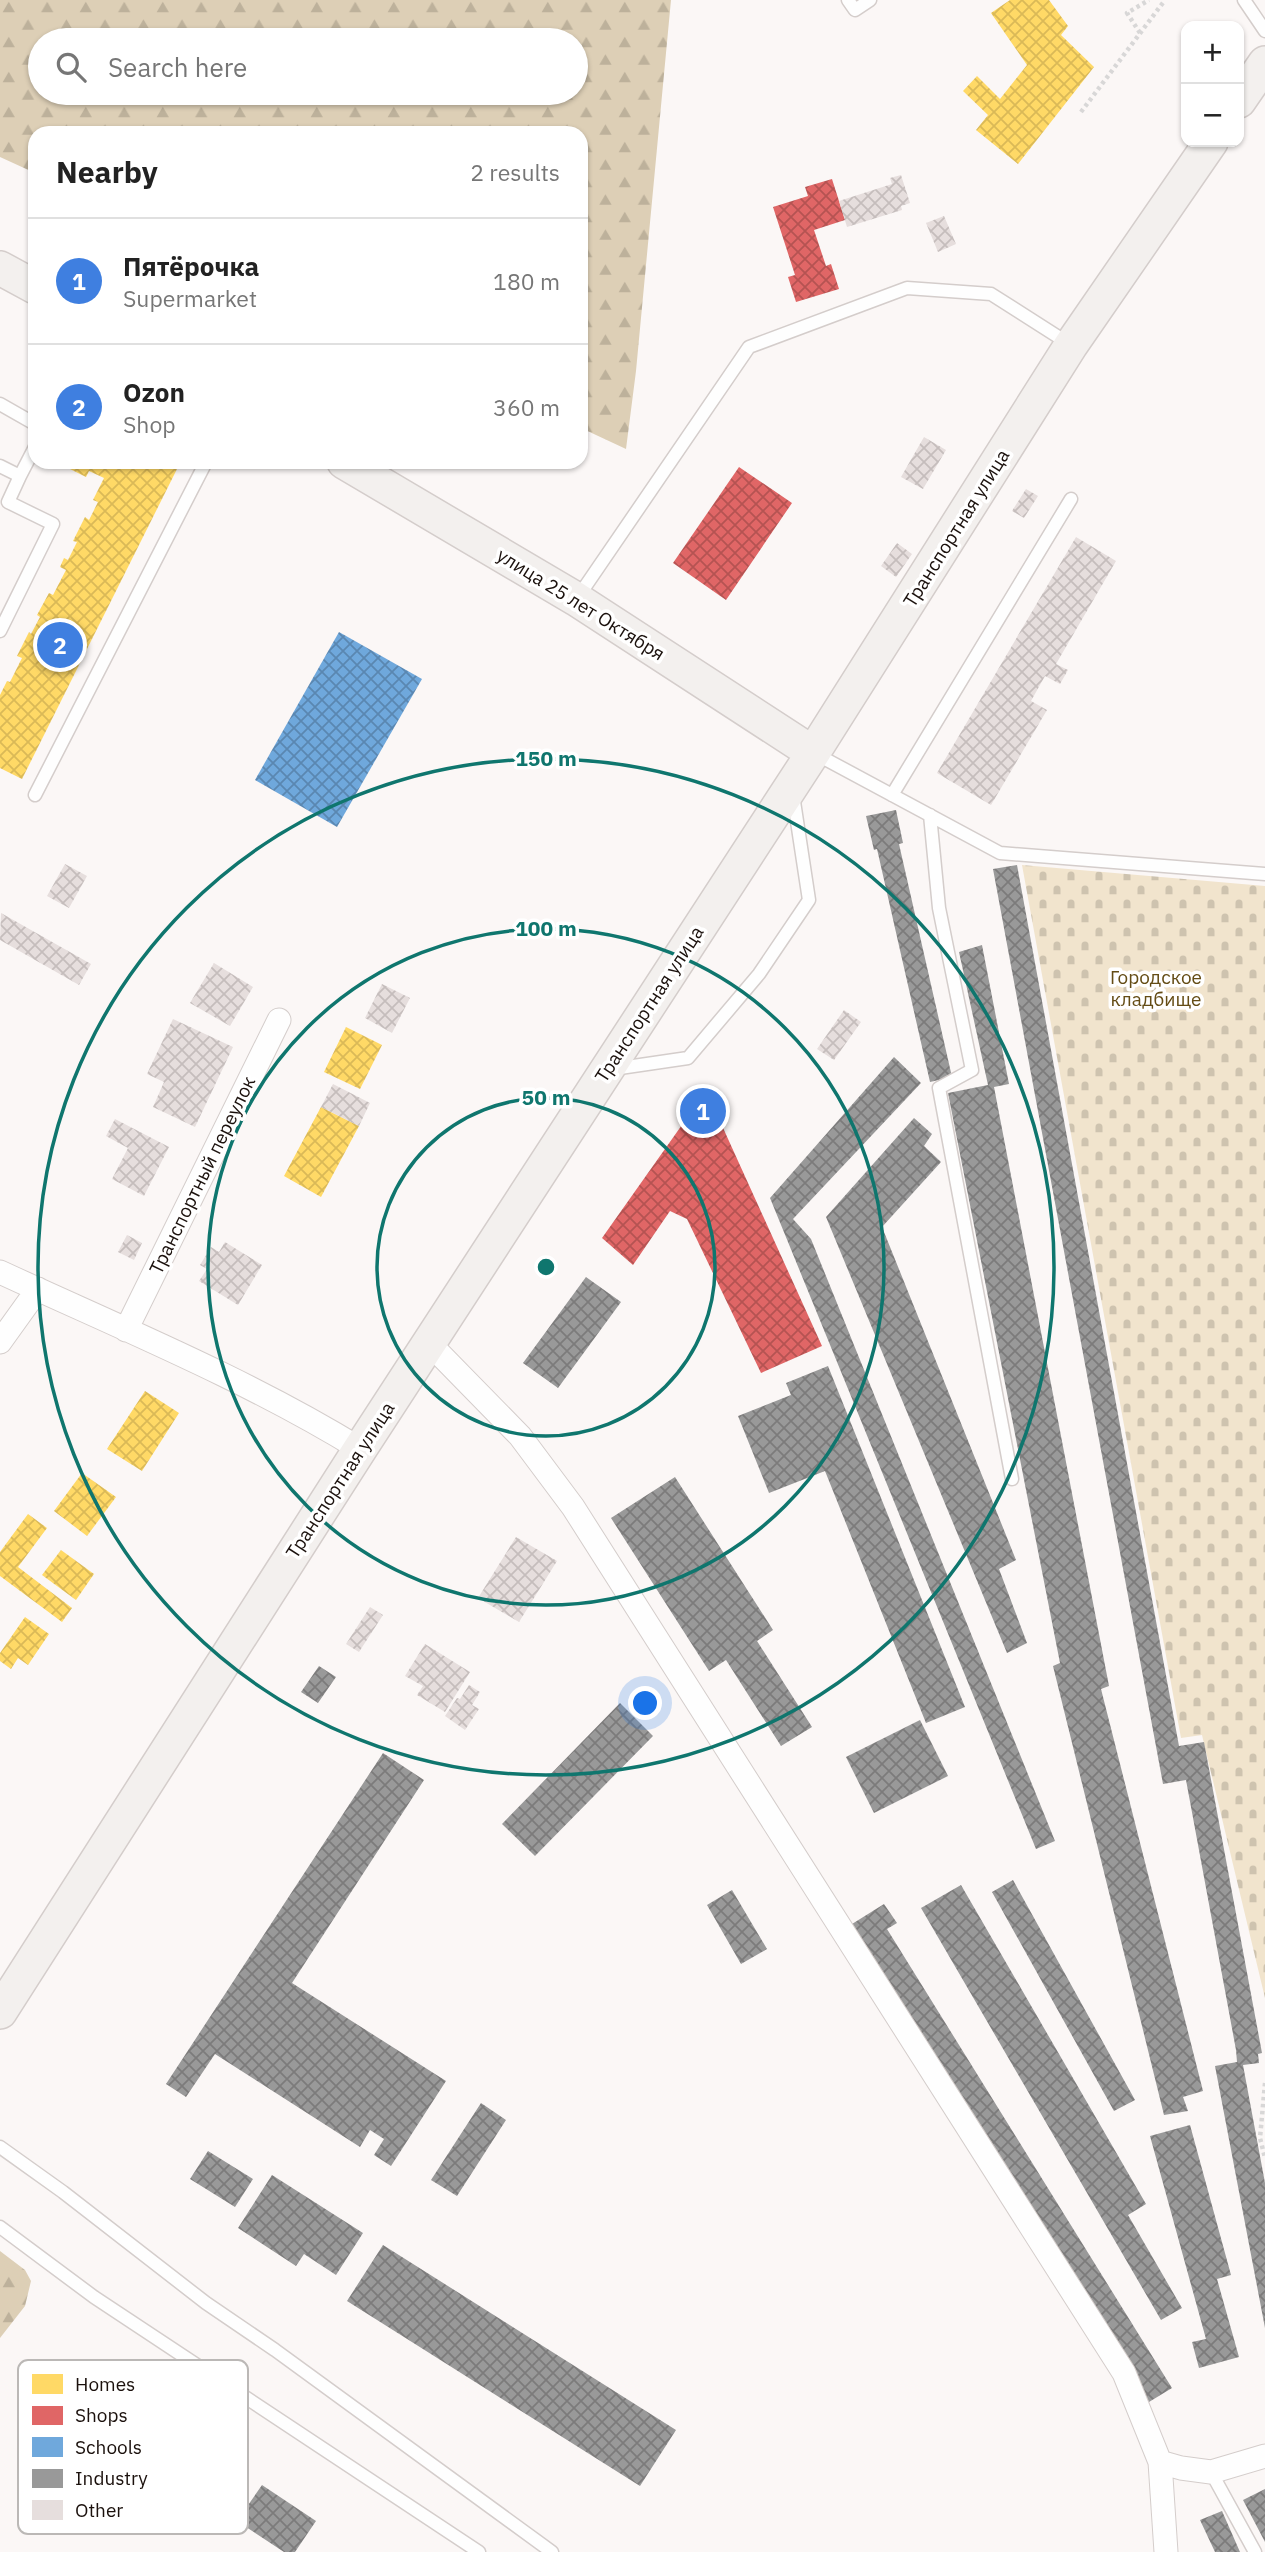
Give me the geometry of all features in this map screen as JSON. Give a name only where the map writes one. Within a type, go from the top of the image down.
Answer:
[{"type":"main road","points":[[1244,94],[1265,63]]},
{"type":"main road","name":"Транспортная улица","points":[[0,2012],[360,1449],[813,753],[1071,345],[1208,147]]},
{"type":"main road","points":[[0,268],[28,283]]},
{"type":"main road","name":"улица 25 лет Октября","points":[[356,469],[576,599],[813,753]]},
{"type":"street","name":"Транспортный переулок","points":[[126,1330],[279,1020]]},
{"type":"street","points":[[0,1272],[207,1367],[329,1430],[360,1449]]},
{"type":"street","points":[[0,1342],[38,1289]]},
{"type":"street","points":[[429,1343],[520,1436],[573,1507],[1124,2373],[1160,2462],[1166,2552]]},
{"type":"street","points":[[1160,2462],[1211,2472],[1265,2456]]},
{"type":"lane","points":[[848,0],[855,10],[870,0]]},
{"type":"lane","points":[[1244,0],[1265,31]]},
{"type":"lane","points":[[576,599],[749,346],[907,288],[991,295],[1071,345]]},
{"type":"lane","points":[[0,404],[28,420]]},
{"type":"lane","points":[[0,631],[53,524],[8,502],[28,461]]},
{"type":"lane","points":[[0,466],[20,476]]},
{"type":"lane","points":[[35,795],[202,469]]},
{"type":"lane","points":[[892,795],[1071,499]]},
{"type":"lane","points":[[813,753],[1000,853],[1265,874]]},
{"type":"lane","points":[[606,1070],[688,1058],[759,974],[809,900],[791,784]]},
{"type":"lane","points":[[930,815],[939,908],[972,1070],[939,1088],[1012,1479]]},
{"type":"lane","points":[[0,2147],[63,2192],[206,2304],[275,2350],[552,2552]]},
{"type":"lane","points":[[0,2227],[94,2297],[189,2360]]},
{"type":"lane","points":[[248,2399],[479,2552]]},
{"type":"lane","points":[[1211,2472],[1255,2552]]},
{"type":"path","points":[[1140,33],[1127,13],[1149,0]]},
{"type":"path","points":[[1081,112],[1165,0]]},
{"type":"path","points":[[1265,2083],[1260,2138],[1265,2158]]},
{"type":"green space","points":[[0,0],[671,0],[636,371],[626,449],[588,431],[588,126],[28,126],[28,170],[0,157]]},
{"type":"green space","name":"Городское кладбище","points":[[1022,865],[1265,886],[1265,1998],[1202,1735],[1181,1738]]},
{"type":"green space","points":[[0,2251],[25,2270],[31,2281],[25,2306],[0,2338]]},
{"type":"building: Homes","points":[[1010,0],[1049,0],[1068,26],[1061,35],[1094,67],[1018,164],[976,130],[988,115],[963,91],[977,76],[1000,99],[1027,65],[991,13]]},
{"type":"building: Homes","points":[[70,469],[177,469],[22,779],[0,768],[0,695],[22,658],[17,656],[40,617],[37,615],[49,593],[53,595],[66,570],[60,567],[64,558],[68,560],[77,542],[73,541],[85,517],[89,520],[98,502],[93,500],[104,478],[89,471],[86,477]]},
{"type":"building: Homes","points":[[346,1027],[382,1045],[360,1089],[324,1072]]},
{"type":"building: Homes","points":[[321,1107],[359,1126],[321,1197],[284,1176]]},
{"type":"building: Homes","points":[[145,1391],[179,1413],[142,1471],[107,1449]]},
{"type":"building: Homes","points":[[82,1473],[116,1497],[87,1536],[54,1511]]},
{"type":"building: Homes","points":[[28,1514],[47,1528],[18,1567],[72,1608],[62,1622],[0,1576],[0,1552]]},
{"type":"building: Homes","points":[[61,1550],[94,1574],[76,1600],[42,1575]]},
{"type":"building: Homes","points":[[25,1617],[49,1634],[28,1665],[18,1658],[11,1669],[0,1661],[0,1653]]},
{"type":"building: Shops","points":[[832,179],[845,220],[814,230],[826,266],[831,264],[839,289],[796,302],[788,277],[795,275],[773,207],[808,196],[805,187]]},
{"type":"building: Shops","points":[[739,467],[792,503],[726,600],[673,563]]},
{"type":"building: Shops","points":[[701,1098],[714,1108],[822,1346],[761,1373],[687,1219],[670,1211],[633,1265],[602,1238]]},
{"type":"building: Schools","points":[[339,632],[422,679],[337,827],[255,780]]},
{"type":"building: Industry","points":[[896,810],[903,843],[899,844],[952,1077],[930,1082],[877,849],[874,850],[866,816]]},
{"type":"building: Industry","points":[[1017,865],[1179,1746],[1204,1742],[1262,2053],[1258,2054],[1259,2063],[1243,2065],[1265,2183],[1265,2328],[1215,2066],[1237,2062],[1236,2050],[1186,1780],[1163,1784],[993,869]]},
{"type":"building: Industry","points":[[982,945],[1009,1084],[994,1087],[1109,1686],[1101,1689],[1203,2091],[1183,2097],[1188,2111],[1164,2115],[1053,1666],[1060,1663],[948,1093],[988,1085],[959,952]]},
{"type":"building: Industry","points":[[894,1057],[921,1083],[793,1219],[811,1239],[1055,1841],[1036,1849],[770,1198]]},
{"type":"building: Industry","points":[[914,1118],[932,1134],[924,1146],[941,1162],[882,1227],[1016,1560],[999,1569],[1027,1643],[1007,1653],[826,1217]]},
{"type":"building: Industry","points":[[586,1277],[621,1302],[558,1388],[523,1363]]},
{"type":"building: Industry","points":[[828,1366],[965,1707],[926,1723],[825,1471],[769,1493],[738,1416],[791,1395],[786,1383]]},
{"type":"building: Industry","points":[[675,1477],[773,1630],[757,1641],[812,1727],[781,1746],[726,1660],[709,1671],[611,1518]]},
{"type":"building: Industry","points":[[319,1666],[336,1677],[318,1703],[301,1692]]},
{"type":"building: Industry","points":[[620,1703],[653,1736],[535,1856],[502,1824]]},
{"type":"building: Industry","points":[[920,1720],[948,1776],[874,1813],[846,1757]]},
{"type":"building: Industry","points":[[383,1753],[424,1780],[292,1983],[446,2081],[391,2166],[374,2155],[384,2139],[370,2130],[360,2147],[215,2054],[186,2097],[166,2084]]},
{"type":"building: Industry","points":[[1013,1880],[1135,2100],[1114,2111],[992,1892]]},
{"type":"building: Industry","points":[[961,1885],[1146,2204],[1128,2215],[1182,2308],[1161,2320],[921,1908]]},
{"type":"building: Industry","points":[[732,1890],[767,1949],[741,1964],[707,1905]]},
{"type":"building: Industry","points":[[884,1904],[897,1923],[887,1929],[1172,2388],[1149,2402],[852,1924]]},
{"type":"building: Industry","points":[[481,2103],[506,2120],[457,2196],[431,2180]]},
{"type":"building: Industry","points":[[1190,2125],[1231,2275],[1217,2279],[1239,2357],[1199,2368],[1192,2342],[1206,2339],[1150,2136]]},
{"type":"building: Industry","points":[[208,2151],[253,2179],[235,2207],[190,2179]]},
{"type":"building: Industry","points":[[272,2175],[363,2233],[336,2275],[304,2254],[296,2266],[238,2228]]},
{"type":"building: Industry","points":[[383,2245],[676,2430],[640,2486],[347,2301]]},
{"type":"building: Industry","points":[[262,2485],[316,2521],[295,2552],[284,2552],[248,2528],[248,2505]]},
{"type":"building: Industry","points":[[1265,2489],[1265,2542],[1243,2500]]},
{"type":"building: Industry","points":[[1222,2511],[1240,2552],[1215,2552],[1200,2520]]},
{"type":"building: Other","points":[[901,175],[910,203],[901,206],[902,210],[847,227],[839,201],[892,184],[890,178]]},
{"type":"building: Other","points":[[944,216],[956,244],[938,252],[926,223]]},
{"type":"building: Other","points":[[924,437],[946,450],[923,489],[901,477]]},
{"type":"building: Other","points":[[1026,489],[1038,496],[1024,518],[1012,511]]},
{"type":"building: Other","points":[[1076,537],[1116,561],[1056,664],[1068,670],[1060,684],[1045,676],[1031,701],[1047,710],[991,805],[937,773]]},
{"type":"building: Other","points":[[897,543],[912,554],[896,577],[881,566]]},
{"type":"building: Other","points":[[65,864],[87,876],[69,908],[47,896]]},
{"type":"building: Other","points":[[1,913],[91,964],[79,985],[0,940]]},
{"type":"building: Other","points":[[214,963],[253,987],[230,1026],[190,1003]]},
{"type":"building: Other","points":[[382,984],[410,998],[392,1033],[365,1018]]},
{"type":"building: Other","points":[[844,1010],[861,1022],[834,1060],[817,1049]]},
{"type":"building: Other","points":[[173,1019],[233,1047],[195,1127],[153,1107],[164,1082],[147,1074]]},
{"type":"building: Other","points":[[333,1084],[370,1103],[359,1126],[321,1107]]},
{"type":"building: Other","points":[[115,1119],[169,1147],[144,1196],[112,1179],[128,1148],[106,1136]]},
{"type":"building: Other","points":[[127,1235],[142,1243],[134,1260],[118,1252]]},
{"type":"building: Other","points":[[225,1242],[262,1265],[238,1305],[199,1281],[207,1269],[200,1265],[211,1247],[219,1252]]},
{"type":"building: Other","points":[[516,1537],[557,1561],[519,1622],[478,1598]]},
{"type":"building: Other","points":[[370,1607],[383,1615],[359,1652],[346,1644]]},
{"type":"building: Other","points":[[425,1644],[470,1672],[445,1712],[417,1695],[423,1686],[405,1676]]},
{"type":"building: Other","points":[[469,1685],[480,1692],[472,1705],[479,1709],[465,1730],[445,1716]]},
{"type":"place","name":"Ozon","points":[[60,645]]},
{"type":"place","name":"Пятёрочка","points":[[703,1111]]}]
